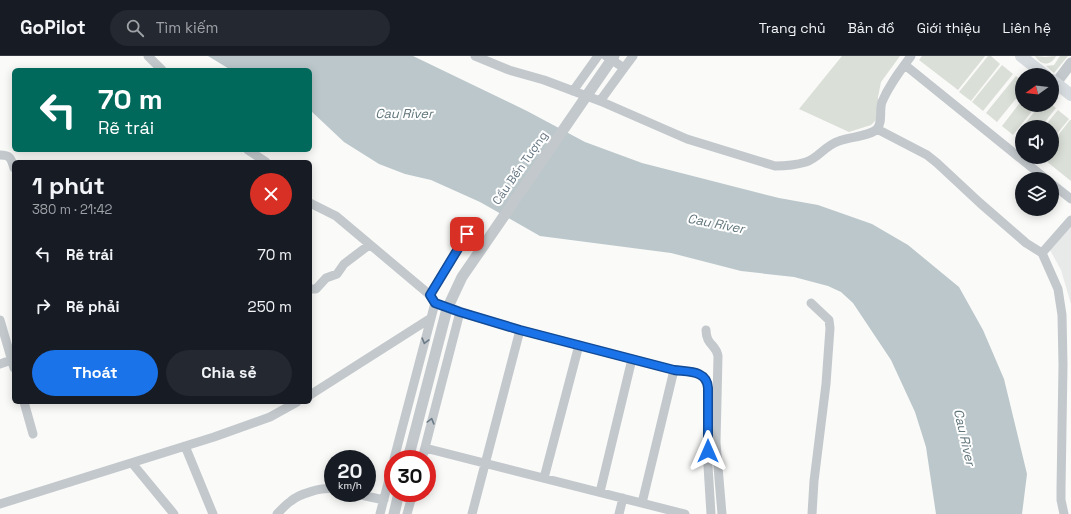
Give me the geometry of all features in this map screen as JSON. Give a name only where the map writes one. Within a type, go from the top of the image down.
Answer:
[{"type":"main road","points":[[1021,56],[1037,68]]},
{"type":"main road","points":[[1059,85],[1071,95]]},
{"type":"street","points":[[148,56],[160,68]]},
{"type":"street","points":[[475,56],[509,70],[544,80],[600,101],[687,139],[776,166],[786,166],[813,159],[828,146],[838,141],[869,133],[877,129],[880,123],[881,104],[890,84],[912,56]]},
{"type":"street","points":[[572,91],[598,56]]},
{"type":"street","points":[[606,56],[624,68]]},
{"type":"street","name":"Cầu Bến Tượng","points":[[410,450],[446,315],[462,277],[614,56]]},
{"type":"street","points":[[600,101],[633,56]]},
{"type":"street","points":[[1059,76],[1071,63]]},
{"type":"street","points":[[905,64],[1037,172]]},
{"type":"street","points":[[877,129],[927,155],[1026,243],[1042,253],[1058,289],[1062,315],[1063,365],[1061,489],[1064,514]]},
{"type":"street","points":[[251,152],[263,160]]},
{"type":"street","points":[[0,155],[7,155],[12,162]]},
{"type":"street","points":[[1059,190],[1071,199]]},
{"type":"street","points":[[312,204],[336,216],[430,295],[435,303],[520,330],[674,370],[696,373],[704,376],[708,381],[708,466],[711,514]]},
{"type":"street","points":[[1042,253],[1071,220]]},
{"type":"street","points":[[430,295],[467,234]]},
{"type":"street","points":[[312,289],[316,289],[326,278],[337,274],[344,264],[369,245]]},
{"type":"street","points":[[396,450],[435,303]]},
{"type":"street","points":[[811,303],[829,320],[830,328],[826,384],[814,481],[812,514]]},
{"type":"street","points":[[460,312],[424,448],[685,514]]},
{"type":"street","points":[[312,394],[431,318]]},
{"type":"street","points":[[0,320],[12,359]]},
{"type":"street","points":[[472,514],[520,330]]},
{"type":"street","points":[[706,330],[707,340],[717,351],[718,356],[716,444],[722,514]]},
{"type":"street","points":[[544,478],[579,345]]},
{"type":"street","points":[[600,492],[632,359]]},
{"type":"street","points":[[0,364],[12,362]]},
{"type":"street","points":[[642,503],[674,370]]},
{"type":"street","points":[[25,404],[33,434]]},
{"type":"street","points":[[0,504],[186,446],[270,417],[293,404]]},
{"type":"street","points":[[186,446],[214,514]]},
{"type":"street","points":[[132,463],[174,514]]},
{"type":"street","points":[[277,514],[292,500],[324,489]]},
{"type":"street","points":[[376,498],[384,500],[380,514]]},
{"type":"street","points":[[619,514],[623,498]]},
{"type":"street","points":[[407,514],[410,502]]},
{"type":"shaded area","points":[[842,56],[900,56],[881,82],[876,120],[871,125],[849,132],[799,109]]},
{"type":"shaded area","points":[[922,56],[985,56],[958,90],[919,60]]},
{"type":"shaded area","points":[[988,56],[991,56],[1000,64],[971,101],[959,92]]},
{"type":"shaded area","points":[[1035,56],[1056,56],[1051,62],[1046,64],[1040,62]]},
{"type":"shaded area","points":[[1060,56],[1068,56],[1058,68],[1048,68],[1046,66],[1054,65]]},
{"type":"shaded area","points":[[1002,65],[1013,74],[983,111],[972,102]]},
{"type":"shaded area","points":[[1015,77],[1015,100],[997,122],[986,113]]},
{"type":"shaded area","points":[[1015,109],[1015,112],[1031,112],[1025,120],[1015,120],[1015,132],[1013,135],[1002,126]]},
{"type":"shaded area","points":[[1059,111],[1069,119],[1059,131],[1059,120],[1050,120]]},
{"type":"shaded area","points":[[1034,112],[1053,112],[1047,120],[1028,120]]},
{"type":"shaded area","points":[[1071,120],[1071,181],[1050,164],[1059,164],[1059,134]]},
{"type":"shaded area","points":[[1071,226],[1071,304],[1061,270],[1050,250]]},
{"type":"water","name":"Cau River","points":[[208,56],[413,56],[527,111],[585,142],[642,163],[779,198],[818,205],[872,224],[908,245],[959,287],[983,330],[1004,379],[1027,474],[1022,514],[936,514],[926,447],[915,412],[891,360],[853,303],[841,292],[828,286],[794,277],[741,271],[671,253],[540,236],[480,202],[431,180],[405,174],[379,164],[344,142],[312,112],[312,68],[228,68]]},
{"type":"route","points":[[467,234],[430,295],[435,303],[520,330],[674,370],[696,373],[704,376],[708,381],[708,451]]}]
